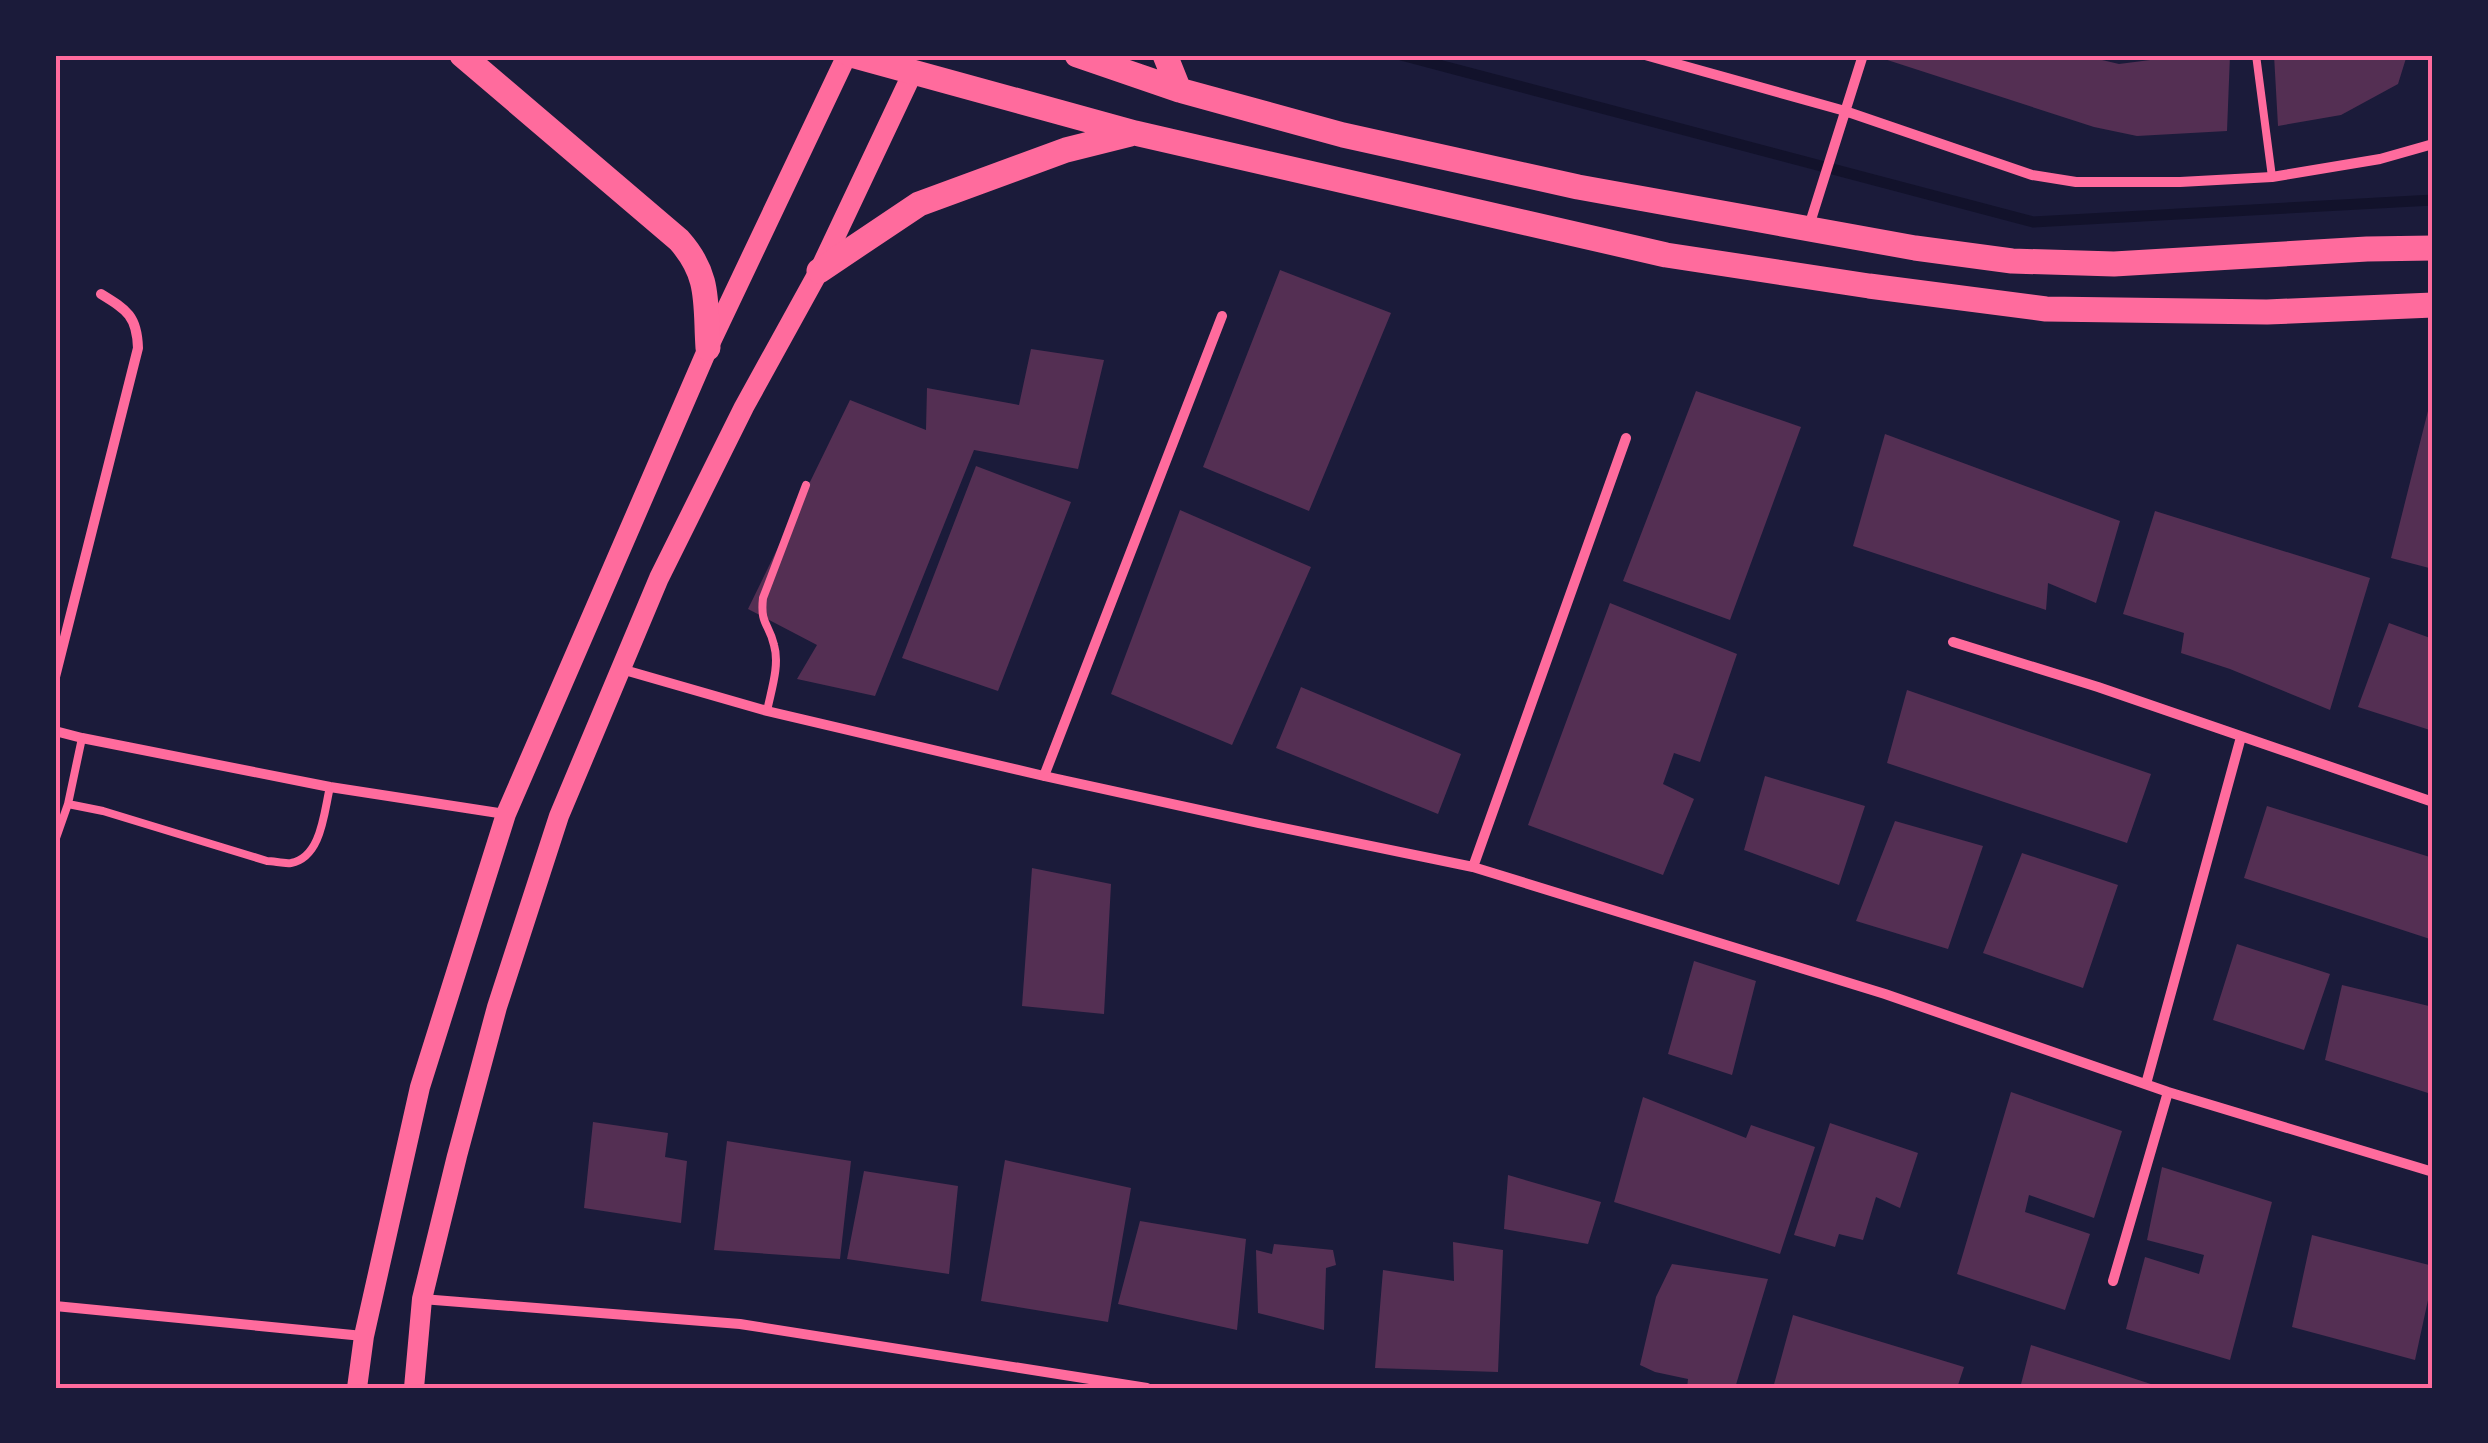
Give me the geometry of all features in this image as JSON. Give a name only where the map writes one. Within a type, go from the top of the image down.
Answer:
[{"type":"main road","points":[[462,55],[694,256],[703,277],[708,348]]},
{"type":"main road","points":[[358,1388],[364,1336],[420,1087],[506,814],[708,348],[849,55],[917,64],[1135,133],[1666,255],[2046,309],[2229,311],[2433,305]]},
{"type":"main road","points":[[1077,55],[1179,90],[1342,135],[1578,188],[1915,248],[2012,261],[2114,264],[2367,248],[2433,248]]},
{"type":"main road","points":[[1165,55],[1179,90]]},
{"type":"main road","points":[[414,1388],[422,1299],[496,1007],[559,816],[660,578],[744,407],[819,271],[917,64]]},
{"type":"main road","points":[[819,271],[920,204],[1066,150],[1135,133]]},
{"type":"street","points":[[1645,55],[1845,112],[2032,175],[2076,182],[2272,177],[2380,160],[2433,144]]},
{"type":"street","points":[[1808,227],[1863,55]]},
{"type":"street","points":[[55,677],[138,348],[131,316],[101,294]]},
{"type":"street","points":[[1044,776],[1222,316]]},
{"type":"street","points":[[1473,866],[1626,438]]},
{"type":"street","points":[[1954,642],[2433,802]]},
{"type":"street","points":[[621,669],[767,711],[1044,776],[1473,866],[1885,994],[2168,1092],[2433,1172]]},
{"type":"street","points":[[55,731],[330,787],[506,814]]},
{"type":"street","points":[[2146,1084],[2241,737]]},
{"type":"street","points":[[2113,1281],[2168,1092]]},
{"type":"street","points":[[422,1299],[740,1324],[1148,1388]]},
{"type":"street","points":[[55,1306],[364,1336]]},
{"type":"lane","points":[[2256,55],[2272,177]]},
{"type":"lane","points":[[767,711],[776,651],[761,614],[763,598],[806,485]]},
{"type":"lane","points":[[55,841],[68,804],[82,738]]},
{"type":"lane","points":[[68,804],[266,861],[292,863],[310,853],[317,840],[330,787]]},
{"type":"building","points":[[2081,55],[2119,64],[2189,55],[2230,55],[2227,131],[2137,136],[2094,127],[1875,56]]},
{"type":"building","points":[[2274,55],[2407,55],[2398,84],[2341,115],[2278,126]]},
{"type":"building","points":[[1280,270],[1391,313],[1309,511],[1203,467]]},
{"type":"building","points":[[1031,349],[1104,360],[1078,469],[974,450],[875,696],[797,679],[817,645],[748,609],[850,400],[926,430],[927,388],[1019,405]]},
{"type":"building","points":[[1696,391],[1801,427],[1730,620],[1623,581]]},
{"type":"building","points":[[2433,396],[2433,569],[2391,558]]},
{"type":"building","points":[[1885,434],[2120,521],[2096,603],[2048,583],[2046,610],[1853,546]]},
{"type":"building","points":[[976,466],[1071,502],[998,691],[902,658]]},
{"type":"building","points":[[1180,510],[1311,567],[1232,745],[1111,694]]},
{"type":"building","points":[[2155,511],[2370,578],[2330,710],[2181,653],[2184,633],[2123,614]]},
{"type":"building","points":[[1610,603],[1737,654],[1700,762],[1674,753],[1663,784],[1694,799],[1663,875],[1528,825]]},
{"type":"building","points":[[2389,623],[2433,639],[2433,731],[2358,707]]},
{"type":"building","points":[[1301,687],[1461,754],[1438,814],[1276,748]]},
{"type":"building","points":[[1907,690],[2151,774],[2127,843],[1887,763]]},
{"type":"building","points":[[1765,776],[1865,806],[1839,885],[1744,850]]},
{"type":"building","points":[[2267,806],[2433,858],[2433,940],[2244,878]]},
{"type":"building","points":[[1895,821],[1983,846],[1948,949],[1856,921]]},
{"type":"building","points":[[2022,853],[2118,885],[2083,988],[1983,953]]},
{"type":"building","points":[[1032,868],[1111,884],[1104,1014],[1022,1006]]},
{"type":"building","points":[[2237,944],[2330,974],[2304,1050],[2213,1020]]},
{"type":"building","points":[[1694,961],[1756,981],[1732,1075],[1668,1054]]},
{"type":"building","points":[[2342,985],[2433,1007],[2433,1077],[2428,1093],[2325,1060]]},
{"type":"building","points":[[2011,1092],[2122,1131],[2094,1218],[2029,1195],[2025,1212],[2090,1234],[2065,1310],[1957,1274]]},
{"type":"building","points":[[1643,1097],[1746,1138],[1751,1125],[1815,1147],[1780,1254],[1614,1202]]},
{"type":"building","points":[[593,1122],[668,1133],[665,1157],[687,1161],[681,1223],[584,1208]]},
{"type":"building","points":[[1830,1123],[1918,1153],[1900,1208],[1876,1197],[1863,1240],[1839,1234],[1835,1247],[1794,1235]]},
{"type":"building","points":[[727,1141],[851,1161],[840,1259],[714,1250]]},
{"type":"building","points":[[1005,1160],[1131,1188],[1108,1322],[981,1301]]},
{"type":"building","points":[[2162,1167],[2272,1202],[2230,1360],[2126,1329],[2145,1257],[2199,1274],[2204,1255],[2147,1240]]},
{"type":"building","points":[[864,1171],[958,1186],[949,1274],[847,1259]]},
{"type":"building","points":[[1508,1175],[1601,1202],[1588,1244],[1504,1229]]},
{"type":"building","points":[[1140,1221],[1246,1239],[1237,1330],[1118,1304]]},
{"type":"building","points":[[2312,1235],[2433,1266],[2415,1360],[2292,1327]]},
{"type":"building","points":[[1453,1242],[1503,1250],[1498,1372],[1375,1368],[1383,1270],[1454,1281]]},
{"type":"building","points":[[1274,1244],[1333,1250],[1336,1265],[1326,1268],[1324,1330],[1258,1313],[1256,1250],[1272,1254]]},
{"type":"building","points":[[1672,1264],[1768,1279],[1735,1388],[1687,1388],[1688,1379],[1640,1365],[1656,1297]]},
{"type":"building","points":[[1793,1315],[1964,1367],[1957,1388],[1773,1388]]},
{"type":"building","points":[[2031,1345],[2160,1387],[2160,1388],[2020,1388]]},
{"type":"waterway","points":[[1401,55],[2033,222],[2433,200]]}]
